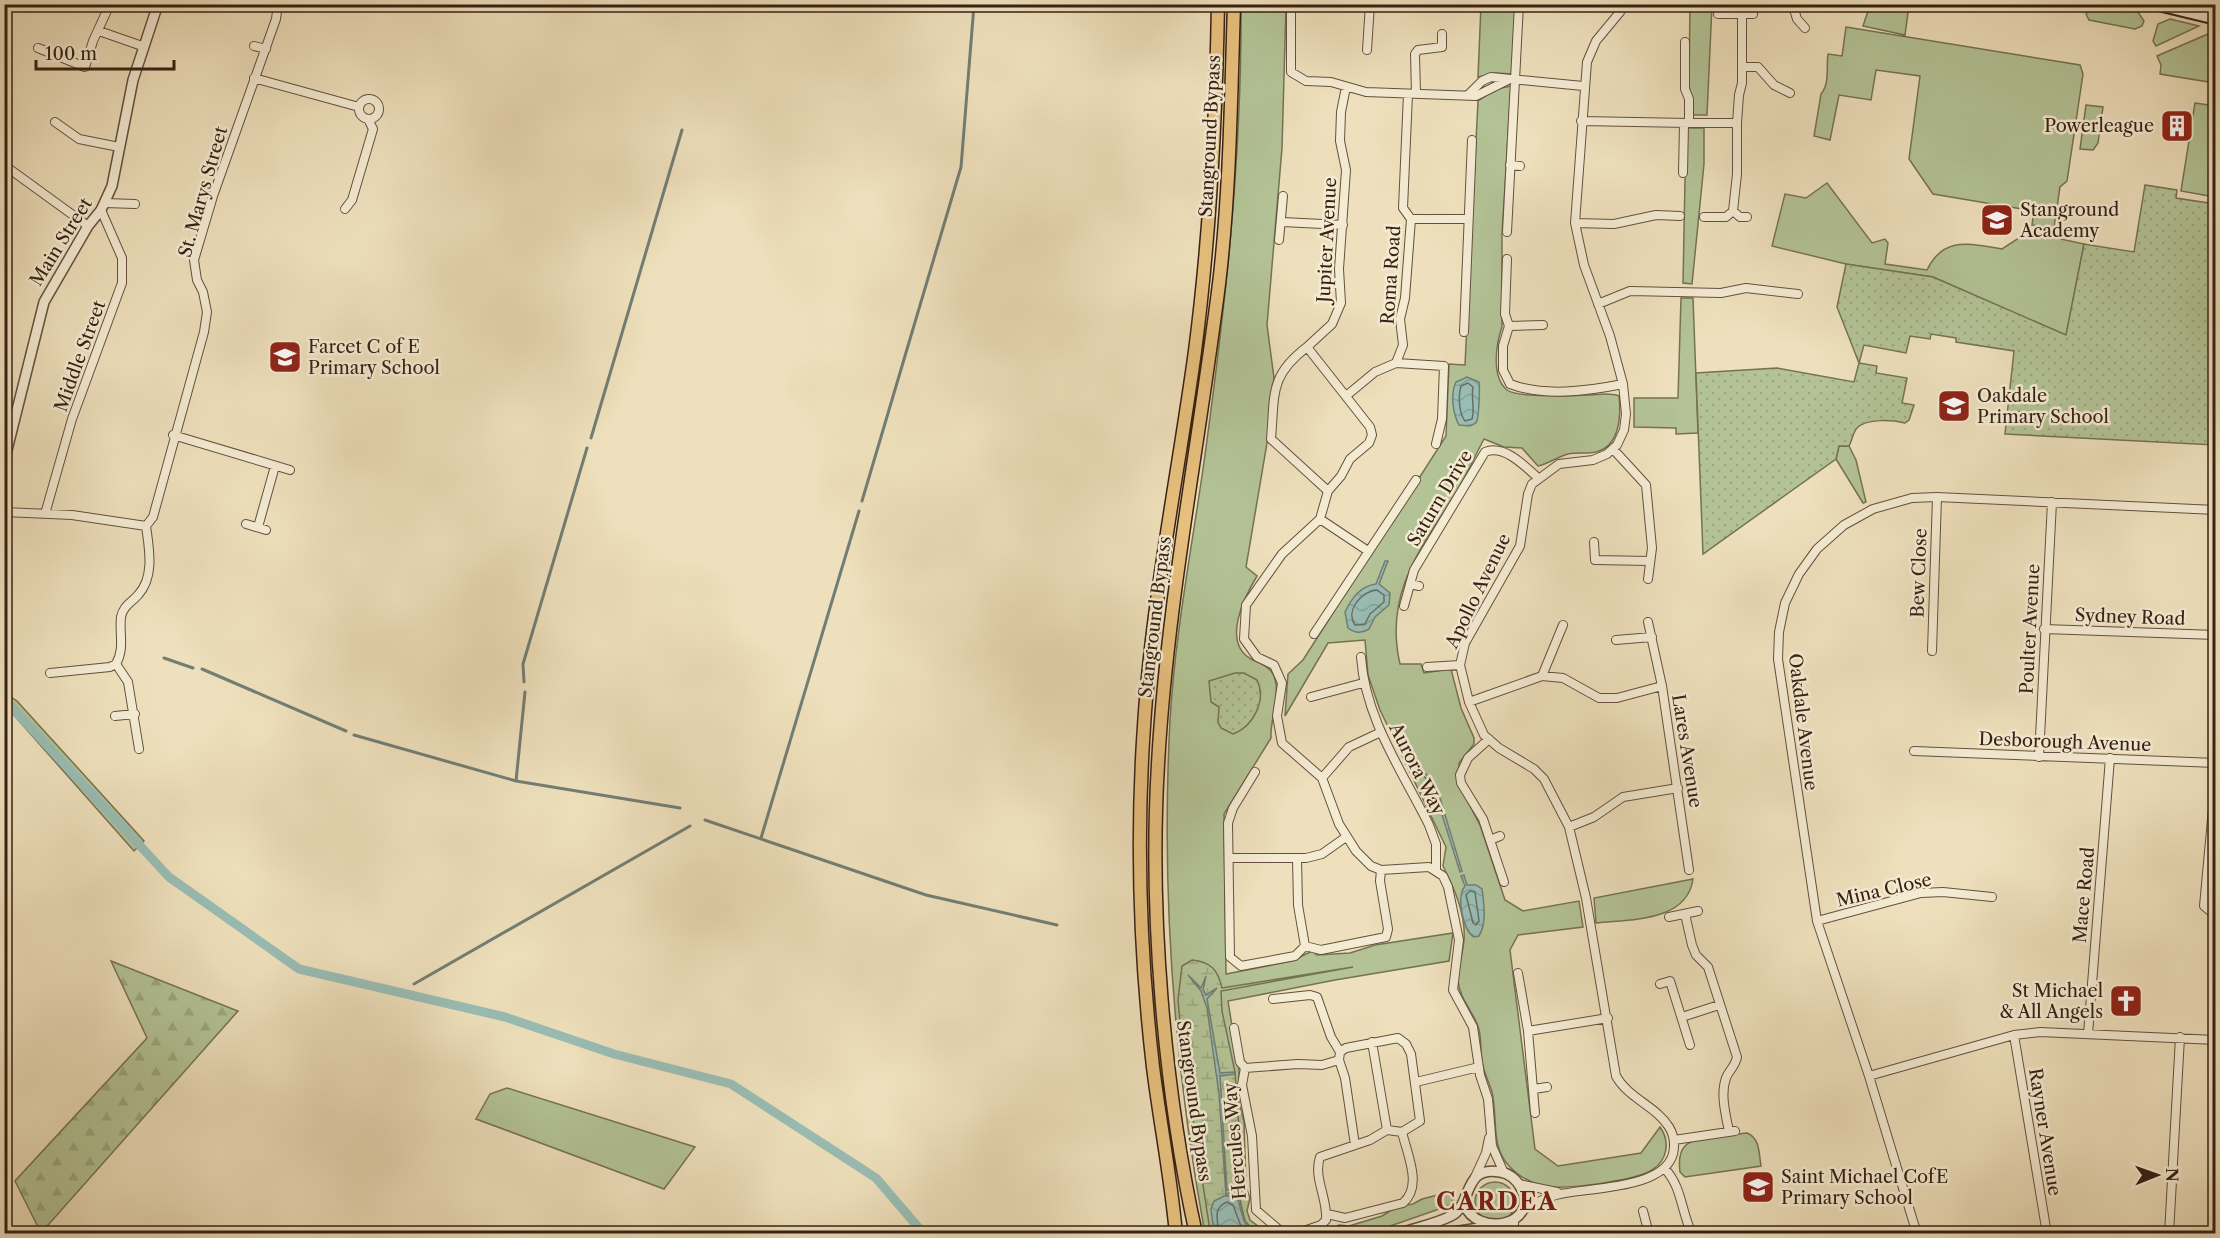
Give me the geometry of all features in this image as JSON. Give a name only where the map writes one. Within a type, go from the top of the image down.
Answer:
[{"type":"main road","name":"Stanground Bypass","points":[[1176,1233],[1153,1066],[1145,974],[1141,886],[1141,784],[1150,662],[1164,549],[1195,350],[1206,251],[1214,147],[1218,4]]},
{"type":"main road","name":"Stanground Bypass","points":[[1196,1233],[1174,1109],[1165,1028],[1156,835],[1158,764],[1169,646],[1222,255],[1230,148],[1234,4]]},
{"type":"main road","points":[[2154,4],[2216,19]]},
{"type":"street","points":[[38,48],[85,66],[110,4]]},
{"type":"street","name":"Main Street","points":[[4,462],[44,302],[88,226],[103,206],[111,186],[142,46],[158,4]]},
{"type":"street","name":"St. Marys Street","points":[[146,526],[153,517],[173,435],[204,332],[207,312],[204,292],[197,280],[194,260],[213,196],[266,49],[278,4]]},
{"type":"street","points":[[1291,4],[1291,72],[1306,81],[1330,81],[1366,92],[1412,94],[1482,94],[1494,85],[1511,80],[1583,86]]},
{"type":"street","points":[[1367,50],[1370,4]]},
{"type":"street","points":[[1507,232],[1511,80],[1519,4]]},
{"type":"street","points":[[1538,478],[1559,464],[1601,458],[1613,449],[1623,430],[1626,414],[1623,384],[1584,265],[1575,223],[1583,86],[1587,62],[1596,41],[1624,4]]},
{"type":"street","points":[[1805,28],[1797,19],[1792,7],[1807,4]]},
{"type":"street","points":[[1718,14],[1753,14]]},
{"type":"street","points":[[1704,217],[1725,217],[1733,211],[1742,67],[1742,14]]},
{"type":"street","points":[[99,31],[142,46]]},
{"type":"street","name":"Roma Road","points":[[1396,363],[1403,345],[1400,319],[1405,298],[1411,219],[1403,208],[1403,157],[1408,138],[1415,54],[1418,50],[1442,47],[1442,34]]},
{"type":"street","points":[[1683,173],[1689,99],[1685,89],[1685,42]]},
{"type":"street","points":[[254,46],[266,49]]},
{"type":"street","points":[[1742,67],[1758,67],[1774,85],[1790,93]]},
{"type":"street","points":[[254,78],[359,107]]},
{"type":"street","name":"Jupiter Avenue","points":[[1328,491],[1271,439],[1278,377],[1288,362],[1332,324],[1341,303],[1339,269],[1346,170],[1340,141],[1341,112],[1346,87]]},
{"type":"street","points":[[345,209],[352,200],[373,129],[368,119],[360,114],[359,107],[362,101],[368,98],[377,102],[379,108],[377,115],[368,119]]},
{"type":"street","points":[[55,122],[80,139],[119,147]]},
{"type":"street","points":[[1581,122],[1737,123]]},
{"type":"street","points":[[1464,332],[1472,140]]},
{"type":"street","points":[[4,165],[88,226]]},
{"type":"street","points":[[1510,165],[1520,166]]},
{"type":"street","points":[[1279,240],[1283,196]]},
{"type":"street","points":[[103,206],[135,204]]},
{"type":"street","name":"Middle Street","points":[[45,514],[72,419],[122,283],[122,258],[103,206]]},
{"type":"street","points":[[1733,211],[1740,217],[1747,218]]},
{"type":"street","points":[[1575,223],[1614,224],[1656,215],[1680,216]]},
{"type":"street","points":[[1411,219],[1468,219]]},
{"type":"street","points":[[1282,222],[1343,225]]},
{"type":"street","points":[[1507,259],[1505,314],[1509,326],[1503,346],[1503,370],[1510,384],[1521,388],[1588,391],[1623,384]]},
{"type":"street","points":[[1598,304],[1630,291],[1721,293],[1746,288],[1798,294]]},
{"type":"street","points":[[1509,326],[1543,325]]},
{"type":"street","points":[[1307,347],[1370,427],[1372,435],[1369,443],[1350,459],[1341,477],[1328,491],[1320,519],[1282,554],[1246,605],[1244,639],[1257,657],[1274,665],[1282,683],[1277,716],[1282,743],[1322,778],[1346,837],[1364,860],[1381,870],[1421,866],[1436,870],[1443,876],[1448,887],[1460,940],[1453,990],[1473,1027],[1479,1067],[1488,1099],[1495,1154],[1504,1173],[1519,1184],[1545,1191],[1567,1192]]},
{"type":"street","points":[[1346,396],[1375,372],[1396,363],[1443,366],[1442,419],[1436,444]]},
{"type":"street","points":[[173,435],[290,470]]},
{"type":"street","points":[[1613,449],[1646,485],[1652,548],[1648,579]]},
{"type":"street","name":"Saturn Drive","points":[[1404,606],[1414,585],[1424,552],[1485,452],[1495,451],[1517,459],[1538,478]]},
{"type":"street","points":[[246,524],[262,529],[275,466]]},
{"type":"street","name":"Apollo Avenue","points":[[1538,478],[1528,494],[1520,546],[1465,643],[1460,665],[1468,702],[1479,727],[1489,739],[1534,769],[1544,779],[1569,827],[1582,877],[1599,981],[1608,1018],[1616,1077],[1620,1084],[1665,1121],[1674,1140]]},
{"type":"street","points":[[1314,634],[1416,480]]},
{"type":"street","name":"Oakdale Avenue","points":[[1917,1233],[1869,1076],[1817,921],[1781,690],[1779,632],[1785,603],[1799,574],[1817,549],[1844,525],[1888,504],[1937,497],[2216,510]]},
{"type":"street","name":"Bew Close","points":[[1932,651],[1937,497]]},
{"type":"street","name":"Poulter Avenue","points":[[2039,757],[2052,502]]},
{"type":"street","points":[[4,512],[93,518],[146,526],[150,564],[146,582],[139,594],[126,605],[121,617],[122,645],[116,664],[110,668],[50,673]]},
{"type":"street","points":[[1320,519],[1368,551]]},
{"type":"street","points":[[1594,542],[1595,560],[1650,561]]},
{"type":"street","name":"Lares Avenue","points":[[1648,622],[1662,686],[1689,870]]},
{"type":"street","points":[[1542,676],[1563,625]]},
{"type":"street","name":"Sydney Road","points":[[2044,629],[2216,635]]},
{"type":"street","points":[[1616,640],[1652,637]]},
{"type":"street","name":"Aurora Way","points":[[1361,657],[1363,683],[1370,708],[1429,825],[1438,857],[1436,870]]},
{"type":"street","points":[[116,664],[128,682],[139,749]]},
{"type":"street","points":[[1427,667],[1460,665]]},
{"type":"street","points":[[1468,702],[1542,676],[1563,678],[1599,698],[1617,698],[1662,686]]},
{"type":"street","points":[[1311,697],[1363,683]]},
{"type":"street","points":[[115,716],[135,714]]},
{"type":"street","points":[[1322,778],[1350,747],[1381,732]]},
{"type":"street","points":[[1489,739],[1468,758],[1460,775],[1461,783],[1483,819],[1504,882]]},
{"type":"street","name":"Desborough Avenue","points":[[1914,752],[2216,763]]},
{"type":"street","name":"Mace Road","points":[[2088,1034],[2110,758]]},
{"type":"street","points":[[1255,772],[1233,808],[1228,823],[1230,957],[1234,963],[1241,966],[1295,956],[1305,946]]},
{"type":"street","points":[[2216,776],[2204,906],[2216,916]]},
{"type":"street","points":[[1569,827],[1594,817],[1623,797],[1678,788]]},
{"type":"street","points":[[1490,840],[1500,836]]},
{"type":"street","points":[[1228,858],[1297,858],[1322,854],[1346,837]]},
{"type":"street","points":[[1297,858],[1298,905],[1305,946]]},
{"type":"street","points":[[1305,946],[1321,950],[1386,937],[1381,870]]},
{"type":"street","name":"Mina Close","points":[[1817,921],[1921,893],[1943,892],[1992,897]]},
{"type":"street","points":[[1669,917],[1698,911]]},
{"type":"street","points":[[1523,1210],[1545,1198],[1567,1192],[1638,1182],[1665,1168],[1672,1158],[1674,1140],[1732,1131],[1724,1090],[1727,1076],[1736,1066],[1737,1057],[1708,967],[1696,955],[1692,945],[1685,914]]},
{"type":"street","points":[[1518,973],[1526,991],[1527,1031],[1535,1113]]},
{"type":"street","points":[[1660,984],[1670,981],[1690,1046]]},
{"type":"street","points":[[1273,999],[1317,997],[1346,1078],[1355,1145]]},
{"type":"street","points":[[1682,1017],[1719,1005]]},
{"type":"street","points":[[1527,1031],[1608,1018]]},
{"type":"street","name":"Hercules Way","points":[[1234,1029],[1240,1062],[1245,1068],[1242,1085],[1252,1136],[1256,1210],[1284,1233]]},
{"type":"street","points":[[1869,1076],[2014,1035],[2040,1032],[2216,1040]]},
{"type":"street","name":"Rayner Avenue","points":[[2014,1035],[2047,1233]]},
{"type":"street","points":[[2169,1233],[2180,1037]]},
{"type":"street","points":[[1245,1068],[1256,1065],[1270,1068],[1298,1064],[1322,1065],[1372,1042],[1398,1038],[1406,1044],[1416,1082],[1420,1121],[1402,1132],[1387,1130],[1320,1158],[1317,1167],[1327,1214],[1326,1220],[1321,1225],[1295,1233]]},
{"type":"street","points":[[1372,1042],[1387,1130]]},
{"type":"street","points":[[1416,1082],[1479,1067]]},
{"type":"street","points":[[1534,1089],[1547,1088]]},
{"type":"street","points":[[1484,1231],[1466,1213],[1464,1204],[1465,1194],[1486,1153],[1491,1131]]},
{"type":"street","points":[[1327,1214],[1345,1218],[1403,1203],[1410,1197],[1414,1189],[1413,1178],[1402,1132]]},
{"type":"street","points":[[1665,1168],[1676,1182],[1683,1214],[1692,1233]]},
{"type":"street","points":[[1474,1178],[1489,1172],[1504,1173]]},
{"type":"street","points":[[1440,1233],[1513,1229],[1523,1210],[1523,1194],[1519,1184]]},
{"type":"street","points":[[1398,1233],[1451,1216],[1464,1204]]},
{"type":"street","points":[[1643,1211],[1649,1233]]},
{"type":"green space","points":[[1241,5],[1286,5],[1282,148],[1267,325],[1274,378],[1267,443],[1246,567],[1257,576],[1242,607],[1237,631],[1242,651],[1251,659],[1266,666],[1271,672],[1275,679],[1276,693],[1271,738],[1224,814],[1226,974],[1292,961],[1312,951],[1317,955],[1350,953],[1375,945],[1453,933],[1449,961],[1228,1001],[1239,1070],[1239,1103],[1244,1121],[1246,1187],[1250,1198],[1247,1211],[1250,1220],[1267,1233],[1205,1234],[1185,1107],[1172,978],[1167,849],[1168,785],[1172,688],[1212,405],[1231,234],[1239,120]]},
{"type":"green space","points":[[1481,5],[1516,5],[1512,74],[1496,73],[1478,77]]},
{"type":"green space","points":[[1690,5],[1712,5],[1707,115],[1692,115],[1692,98],[1689,87]]},
{"type":"green space","points":[[1870,5],[1909,5],[1905,35],[1863,26]]},
{"type":"green space","points":[[2092,5],[2138,12],[2144,21],[2142,26],[2135,29],[2089,20],[2086,14]]},
{"type":"green space","points":[[2170,19],[2199,26],[2156,46],[2153,41],[2158,24]]},
{"type":"green space","points":[[1846,27],[2080,65],[2083,74],[2067,181],[2060,187],[2054,228],[2032,225],[2034,211],[1933,194],[1909,159],[1920,76],[1876,70],[1871,100],[1839,95],[1830,140],[1814,136],[1821,94],[1827,80],[1828,54],[1842,56]]},
{"type":"green space","points":[[2215,31],[2215,83],[2160,74],[2161,65],[2157,56]]},
{"type":"green space","points":[[1511,86],[1502,235],[1502,327],[1496,360],[1499,377],[1507,390],[1513,393],[1619,396],[1619,421],[1614,437],[1604,449],[1593,453],[1568,454],[1538,466],[1522,448],[1504,447],[1484,439],[1458,489],[1417,555],[1408,575],[1397,616],[1396,639],[1400,664],[1421,664],[1424,673],[1451,669],[1461,708],[1474,738],[1474,744],[1459,763],[1458,783],[1480,825],[1505,900],[1523,911],[1579,901],[1583,927],[1518,935],[1510,950],[1535,1149],[1558,1166],[1641,1153],[1660,1127],[1665,1138],[1664,1156],[1652,1170],[1616,1181],[1567,1187],[1544,1186],[1525,1179],[1509,1166],[1499,1149],[1494,1101],[1482,1062],[1479,1030],[1459,986],[1458,975],[1464,930],[1458,901],[1443,866],[1446,847],[1380,710],[1368,675],[1365,640],[1328,643],[1285,716],[1288,674],[1303,660],[1446,436],[1449,364],[1465,365],[1478,101],[1496,89]]},
{"type":"green space","points":[[2195,103],[2215,106],[2215,197],[2181,191]]},
{"type":"green space","points":[[2086,105],[2103,107],[2098,143],[2093,150],[2080,149]]},
{"type":"green space","points":[[1686,128],[1704,128],[1704,164],[1692,284],[1683,283]]},
{"type":"green space","points":[[1827,183],[1872,243],[1885,239],[1888,243],[1885,264],[1927,270],[1941,251],[1950,247],[1969,244],[2002,249],[2028,232],[2084,244],[2066,336],[1933,277],[1846,264],[1772,246],[1785,194],[1806,198]]},
{"type":"green space","points":[[2145,185],[2177,190],[2176,198],[2215,204],[2215,445],[2005,434],[2014,351],[1956,342],[1956,338],[1931,334],[1930,339],[1910,336],[1906,353],[1864,345],[1859,363],[1837,307],[1846,264],[1933,277],[2066,335],[2084,244],[2134,252]]},
{"type":"green space","points":[[1681,298],[1693,298],[1698,433],[1676,434],[1676,428],[1634,427],[1634,398],[1678,398]]},
{"type":"green space","points":[[1859,363],[1877,366],[1876,373],[1907,378],[1902,403],[1914,405],[1909,420],[1905,423],[1880,421],[1861,425],[1856,430],[1849,446],[1839,446],[1836,459],[1703,554],[1696,373],[1777,368],[1854,382]]},
{"type":"green space","points":[[1839,446],[1849,446],[1856,460],[1866,502],[1863,503],[1836,459]]},
{"type":"green space","points":[[1235,673],[1244,673],[1257,680],[1260,696],[1252,719],[1233,734],[1221,728],[1218,722],[1219,707],[1211,702],[1209,681]]},
{"type":"green space","points":[[5,693],[17,701],[144,841],[134,851],[5,705]]},
{"type":"green space","points":[[1693,879],[1689,893],[1669,911],[1640,919],[1596,923],[1594,898]]},
{"type":"green space","points":[[1192,960],[1213,968],[1222,988],[1353,967],[1221,991],[1222,1011],[1235,1072],[1243,1183],[1243,1186],[1230,1193],[1240,1200],[1245,1221],[1256,1233],[1211,1233],[1183,1055],[1178,1000],[1182,966]]},
{"type":"green space","points":[[111,961],[238,1011],[41,1233],[15,1181],[147,1038]]},
{"type":"green space","points":[[507,1088],[695,1147],[664,1189],[476,1119],[490,1094]]},
{"type":"green space","points":[[1747,1133],[1757,1142],[1761,1166],[1685,1177],[1680,1172],[1682,1151],[1691,1142]]},
{"type":"green space","points":[[1495,1182],[1509,1188],[1515,1202],[1509,1216],[1495,1222],[1481,1216],[1475,1202],[1481,1188]]},
{"type":"green space","points":[[1449,1192],[1454,1196],[1451,1205],[1370,1233],[1324,1234],[1339,1225],[1349,1226],[1382,1216],[1398,1206],[1413,1204],[1422,1199]]},
{"type":"water","points":[[1467,377],[1479,382],[1477,420],[1470,426],[1459,425],[1453,404],[1456,382]]},
{"type":"water","points":[[1385,561],[1388,561],[1379,584],[1390,593],[1389,605],[1375,617],[1369,629],[1356,632],[1348,628],[1345,612],[1357,594],[1365,587],[1376,584]]},
{"type":"water","points":[[1399,728],[1415,760],[1437,788],[1462,871],[1460,872],[1434,789],[1413,762],[1397,730]]},
{"type":"water","points":[[1464,875],[1467,885],[1476,885],[1482,889],[1484,919],[1479,936],[1474,937],[1470,933],[1462,913],[1461,898],[1465,886],[1461,876]]},
{"type":"water","points":[[1188,975],[1201,988],[1206,976],[1203,990],[1206,995],[1217,988],[1207,999],[1220,1073],[1235,1072],[1235,1074],[1220,1076],[1227,1190],[1243,1185],[1226,1195],[1219,1094],[1207,1008],[1201,991]]},
{"type":"water","points":[[1224,1196],[1232,1196],[1238,1200],[1244,1221],[1253,1233],[1214,1233],[1211,1209],[1214,1201]]},
{"type":"waterway","points":[[862,501],[961,167],[974,5]]},
{"type":"waterway","points":[[591,438],[682,130]]},
{"type":"waterway","points":[[524,682],[523,664],[587,448]]},
{"type":"waterway","points":[[761,838],[859,511]]},
{"type":"waterway","points":[[164,658],[193,668]]},
{"type":"waterway","points":[[202,669],[346,731]]},
{"type":"waterway","points":[[525,692],[516,781],[680,808]]},
{"type":"waterway","points":[[4,699],[169,877],[299,969],[505,1017],[614,1054],[731,1084],[876,1178],[924,1234]]},
{"type":"waterway","points":[[354,735],[516,781]]},
{"type":"waterway","points":[[705,820],[926,895],[1057,925]]},
{"type":"waterway","points":[[414,984],[690,826]]},
{"type":"place","name":"Powerleague","points":[[2177,126]]},
{"type":"place","name":"Stanground Academy","points":[[1997,220]]},
{"type":"place","name":"Farcet C of E Primary School","points":[[285,357]]},
{"type":"place","name":"Oakdale Primary School","points":[[1954,406]]},
{"type":"place","name":"St Michael & All Angels","points":[[2126,1001]]},
{"type":"place","name":"Saint Michael CofE Primary School","points":[[1758,1187]]},
{"type":"district","name":"CARDEA","points":[[1497,1201]]}]
